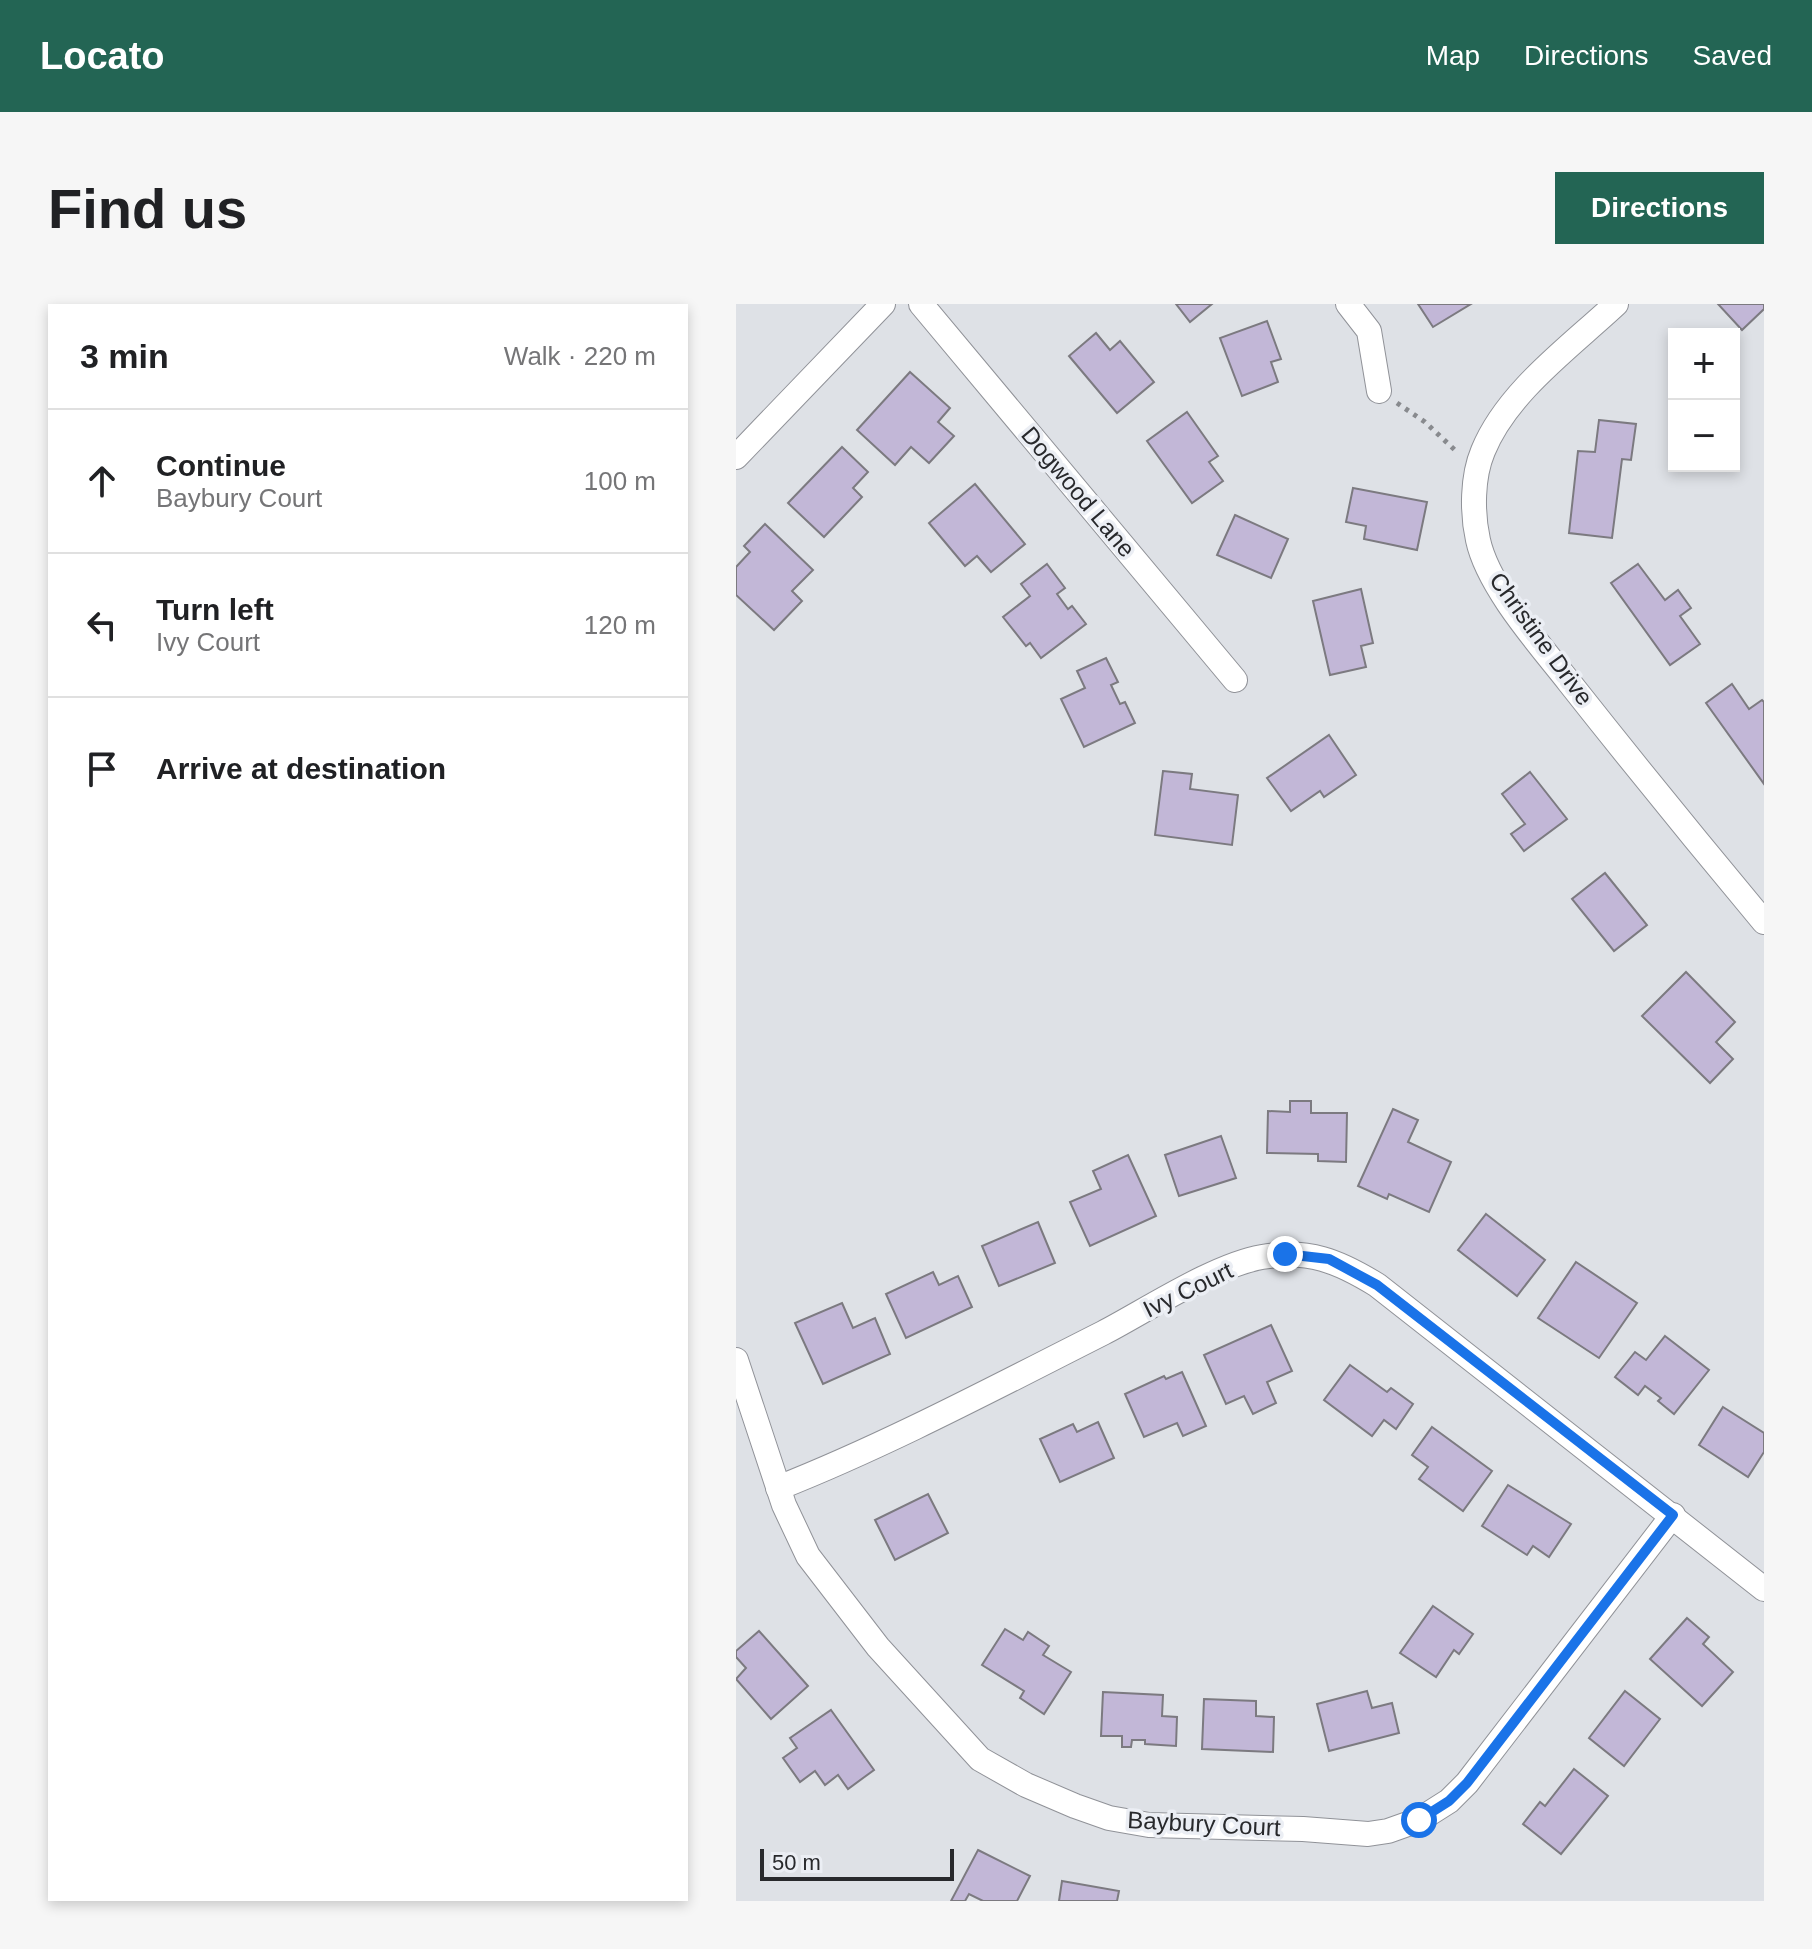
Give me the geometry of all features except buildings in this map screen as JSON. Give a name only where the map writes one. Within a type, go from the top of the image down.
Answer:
[{"type":"street","points":[[736,457],[883,304]]},
{"type":"street","name":"Dogwood Lane","points":[[921,304],[1235,680]]},
{"type":"street","points":[[1348,304],[1369,331],[1379,391]]},
{"type":"street","name":"Christine Drive","points":[[1616,304],[1508,407],[1497,422],[1480,460],[1474,488],[1478,541],[1492,576],[1523,624],[1764,922]]},
{"type":"street","name":"Ivy Court","points":[[778,1488],[829,1468],[1225,1269],[1258,1258],[1285,1254],[1312,1255],[1329,1259],[1377,1285],[1764,1589]]},
{"type":"street","name":"Baybury Court","points":[[736,1360],[778,1488],[808,1556],[878,1647],[980,1759],[1026,1785],[1109,1818],[1149,1825],[1368,1834],[1388,1831],[1419,1820],[1449,1801],[1467,1783],[1673,1515]]},
{"type":"path","points":[[1379,391],[1425,422],[1459,455],[1480,460]]},
{"type":"route","points":[[1285,1254],[1329,1259],[1377,1285],[1673,1515],[1467,1783],[1435,1812],[1419,1820]]}]
